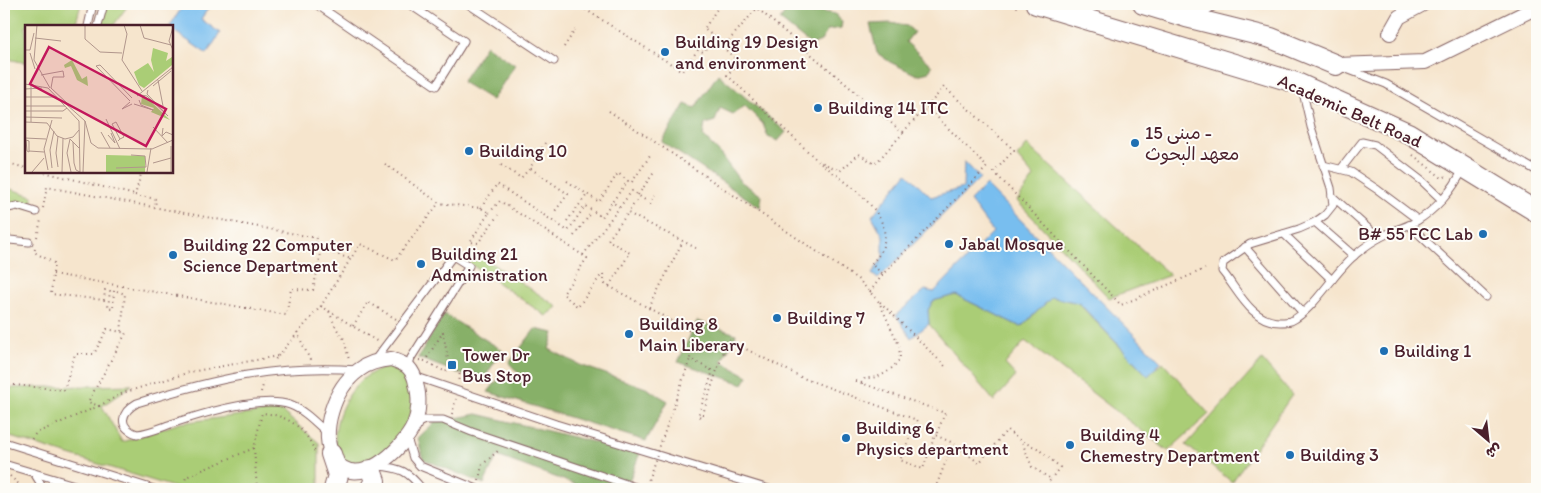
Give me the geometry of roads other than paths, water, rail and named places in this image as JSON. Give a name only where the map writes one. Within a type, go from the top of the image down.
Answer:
[{"type":"street","name":"Academic Belt Road","points":[[1066,4],[1296,74],[1380,108],[1460,168],[1537,202]]},
{"type":"street","points":[[1143,4],[1186,17],[1271,38],[1336,65],[1425,62],[1532,7]]},
{"type":"street","points":[[1186,17],[1211,4]]},
{"type":"street","points":[[1390,32],[1399,17],[1423,4]]},
{"type":"street","name":"Academic Belt Road","points":[[1029,6],[1302,85],[1408,134],[1460,168],[1537,212]]},
{"type":"street","points":[[325,452],[341,468],[353,474],[373,475],[407,438],[414,424],[418,389],[410,371],[391,359],[354,366],[336,399],[328,426],[325,452],[338,475],[334,489]]},
{"type":"lane","points":[[88,25],[93,4]]},
{"type":"lane","points":[[98,25],[104,4]]},
{"type":"lane","points":[[316,4],[436,86],[464,41],[409,4]]},
{"type":"lane","points":[[468,4],[554,61]]},
{"type":"lane","points":[[1336,65],[1386,84],[1537,172]]},
{"type":"lane","points":[[1302,85],[1311,127],[1331,188],[1333,205],[1325,215],[1315,222],[1250,244],[1223,263],[1222,271],[1250,309],[1264,319],[1278,322],[1290,321],[1302,312],[1354,256],[1379,238],[1418,220],[1442,200],[1456,183],[1460,168]]},
{"type":"lane","points":[[1341,169],[1362,142],[1375,145],[1422,181],[1442,200]]},
{"type":"lane","points":[[1323,165],[1351,172],[1418,220]]},
{"type":"lane","points":[[1332,196],[1379,238]]},
{"type":"lane","points":[[4,209],[17,206],[36,212]]},
{"type":"lane","points":[[1315,222],[1354,256]]},
{"type":"lane","points":[[1409,225],[1486,297]]},
{"type":"lane","points":[[1284,234],[1332,280]]},
{"type":"lane","points":[[4,236],[10,240],[29,242]]},
{"type":"lane","points":[[1245,247],[1302,312]]},
{"type":"lane","points":[[372,362],[452,256],[469,266],[411,358],[410,371],[457,390],[556,424],[769,489]]},
{"type":"lane","points":[[325,452],[326,432],[296,407],[280,403],[270,402],[195,416],[137,434],[126,428],[123,422],[124,416],[130,407],[137,403],[228,377],[268,371],[354,366]]},
{"type":"lane","points":[[414,424],[434,418],[443,420],[481,435],[641,489]]},
{"type":"lane","points":[[407,438],[413,458],[420,466],[478,485]]},
{"type":"lane","points":[[4,442],[154,489]]},
{"type":"lane","points":[[4,464],[85,488]]},
{"type":"lane","points":[[373,475],[396,468],[403,471],[422,489]]},
{"type":"lane","points":[[34,473],[44,489]]},
{"type":"lane","points":[[67,489],[85,488]]},
{"type":"water","points":[[184,4],[211,4],[201,19],[220,33],[207,54],[172,30],[171,25]]},
{"type":"water","points":[[964,161],[980,178],[878,279],[872,274],[883,258],[883,236],[872,216],[907,173],[931,197],[963,188]]},
{"type":"water","points":[[986,185],[1161,362],[1148,376],[1079,303],[1052,297],[1021,327],[956,295],[933,301],[928,310],[929,324],[911,338],[896,315],[925,290],[934,292],[993,232],[970,201]]},
{"type":"place","name":"Building 19 Design and environment","points":[[665,52]]},
{"type":"place","name":"Building 14 ITC","points":[[818,108]]},
{"type":"place","name":"مبنى 15 - معهد البحوث","points":[[1135,143]]},
{"type":"place","name":"Building 10","points":[[469,151]]},
{"type":"place","name":"B# 55 FCC Lab","points":[[1483,234]]},
{"type":"place","name":"Jabal Mosque","points":[[949,244]]},
{"type":"place","name":"Building 22 Computer Science Department","points":[[173,255]]},
{"type":"place","name":"Building 21 Administration","points":[[421,264]]},
{"type":"place","name":"Building 7","points":[[777,318]]},
{"type":"place","name":"Building 8 Main Liberary","points":[[629,334]]},
{"type":"place","name":"Building 1","points":[[1384,351]]},
{"type":"place","name":"Tower Dr Bus Stop","points":[[452,365]]},
{"type":"place","name":"Building 6 Physics department","points":[[846,438]]},
{"type":"place","name":"Building 4 Chemestry Department","points":[[1070,445]]},
{"type":"place","name":"Building 3","points":[[1290,455]]}]
